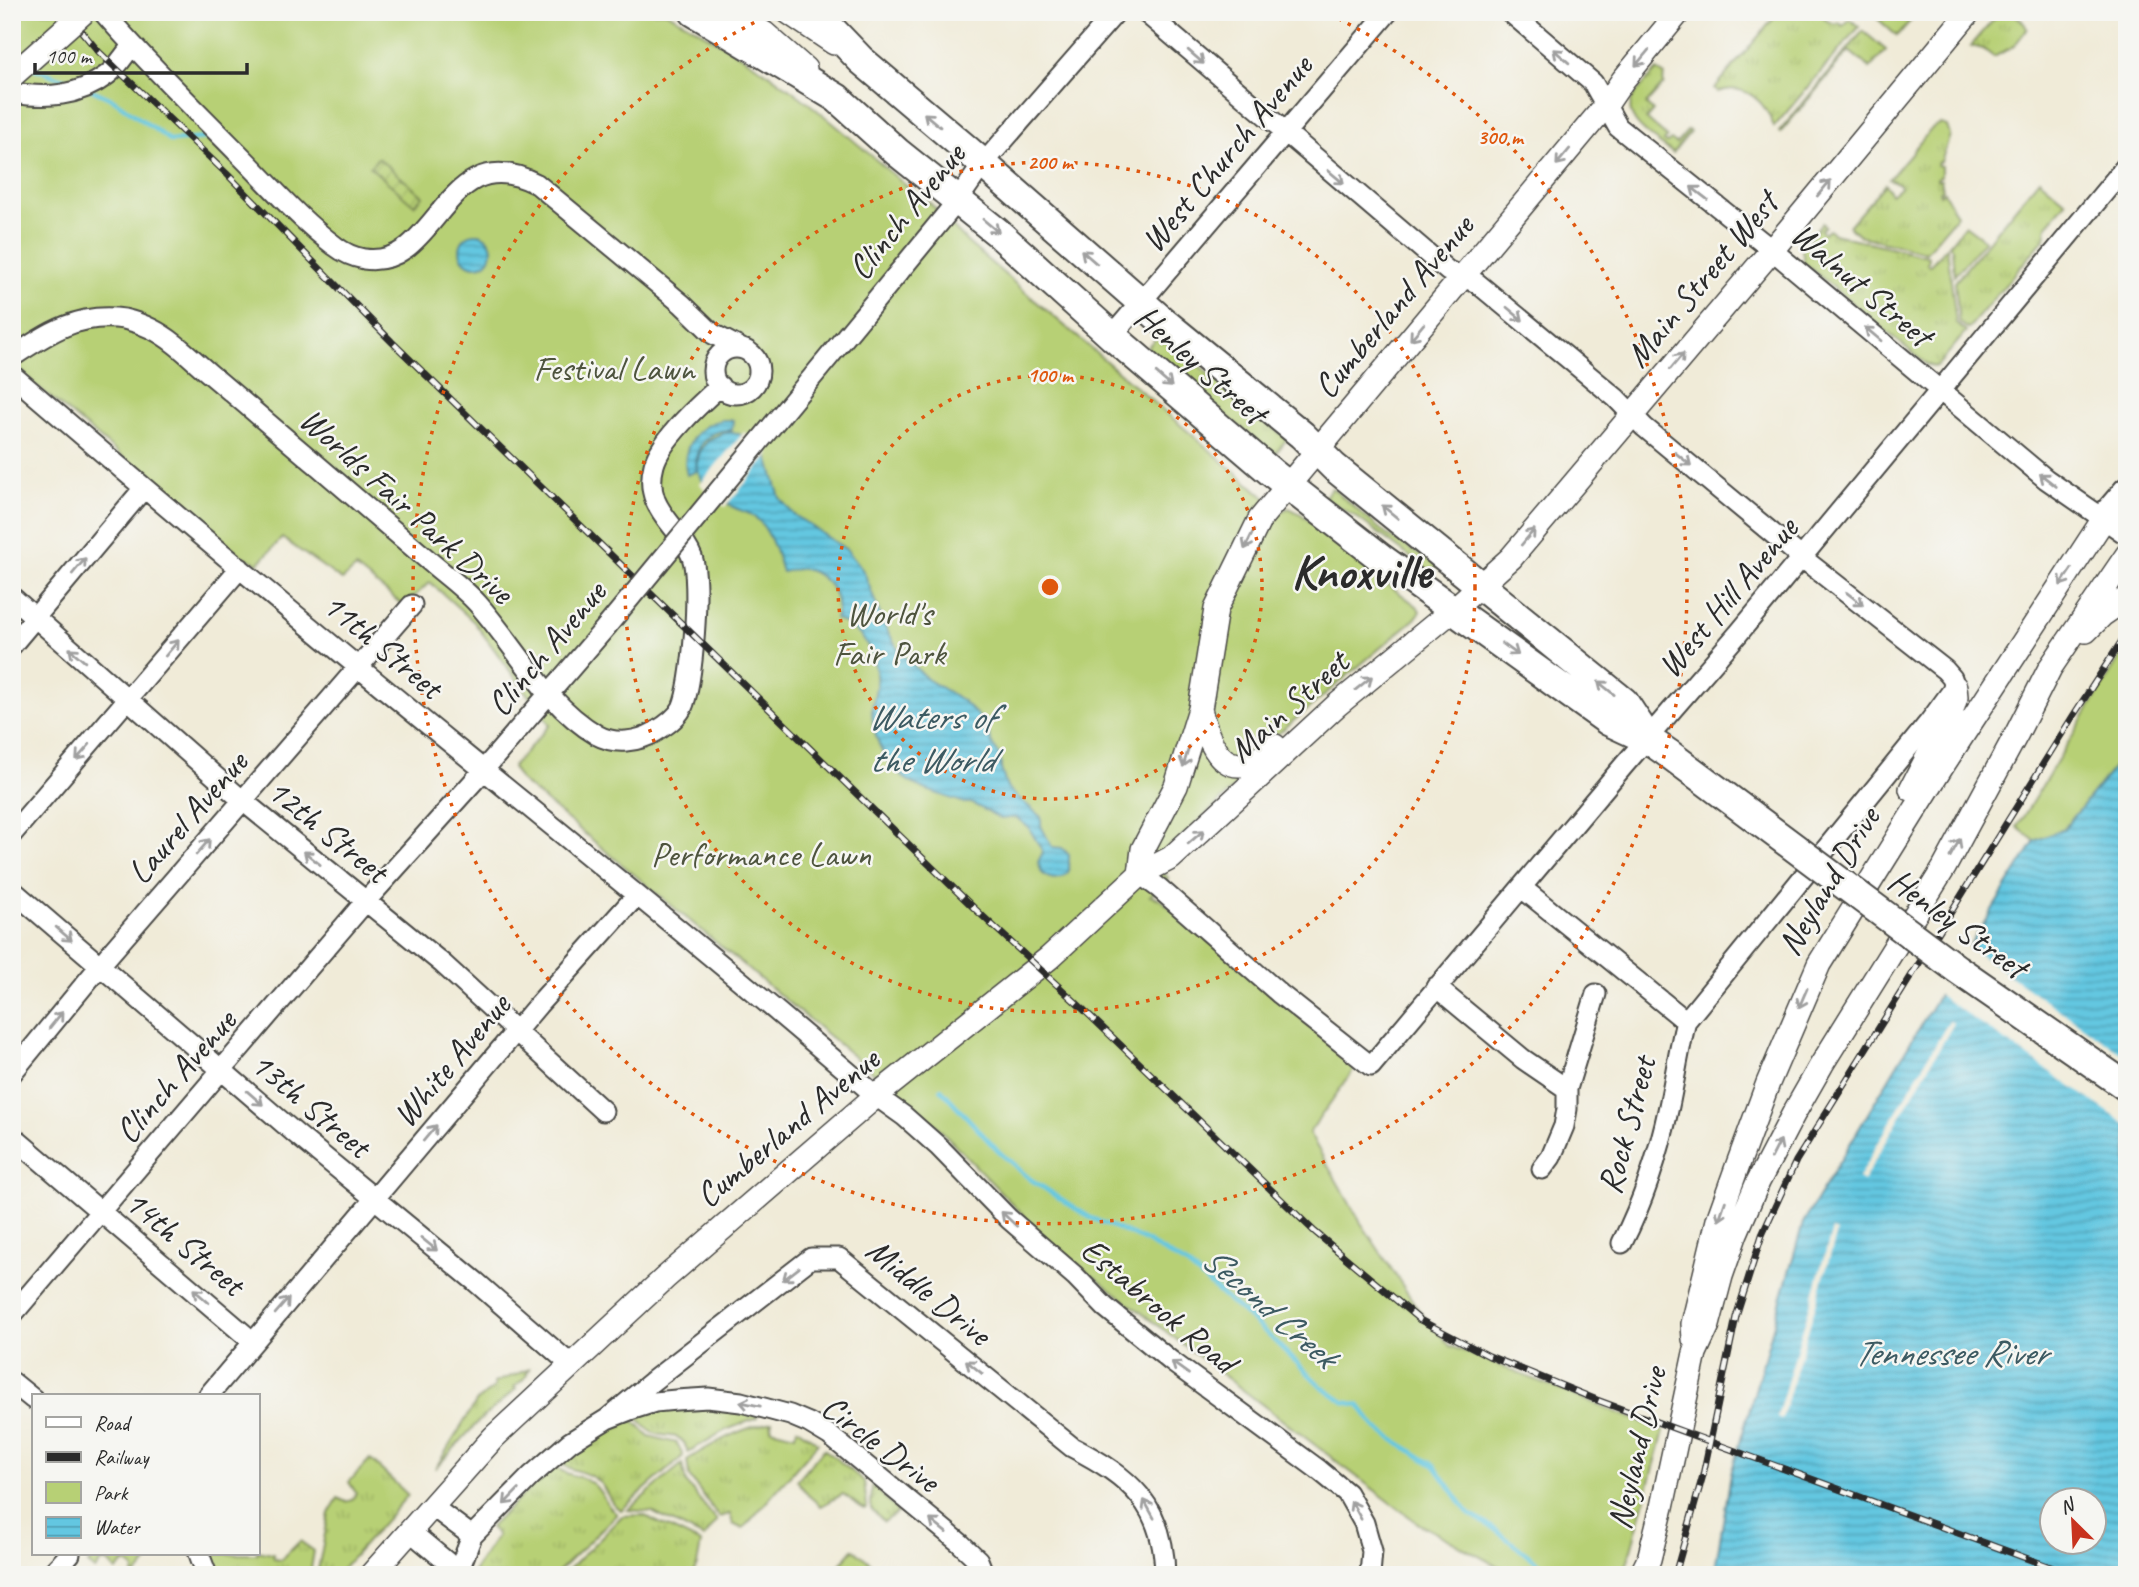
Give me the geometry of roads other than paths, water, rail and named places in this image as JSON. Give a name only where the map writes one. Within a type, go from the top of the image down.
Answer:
[{"type":"highway","points":[[694,12],[837,98]]},
{"type":"highway","points":[[815,12],[860,60]]},
{"type":"highway","name":"Henley Street","points":[[860,60],[1334,467],[1624,702],[1659,747]]},
{"type":"highway","name":"Henley Street","points":[[837,98],[897,152],[997,232],[1112,336],[1287,484],[1381,558],[1608,721],[1659,747],[1957,970],[2127,1087]]},
{"type":"highway","name":"Neyland Drive","points":[[2115,527],[2127,492]]},
{"type":"main road","points":[[12,76],[84,12]]},
{"type":"main road","name":"Henley Street","points":[[729,12],[764,33],[837,98]]},
{"type":"main road","name":"Henley Street","points":[[788,12],[860,60]]},
{"type":"main road","name":"Cumberland Avenue","points":[[371,1575],[494,1437],[570,1364],[876,1096],[1049,958],[1140,874],[1143,849],[1176,786],[1200,709],[1216,610],[1259,519],[1465,276],[1679,12]]},
{"type":"main road","name":"Main Street West","points":[[1481,586],[1511,558],[1969,12]]},
{"type":"main road","name":"Neyland Drive","points":[[1695,1353],[1693,1324],[1718,1220],[1768,1083],[1819,964],[1936,775],[2115,527]]},
{"type":"main road","name":"Neyland Drive","points":[[1646,1569],[1677,1443],[1695,1353],[1708,1325],[1736,1233],[1758,1182],[1794,1113],[1944,868],[2050,668],[2127,555]]},
{"type":"main road","name":"Main Street","points":[[1140,874],[1171,858],[1337,705],[1481,586]]},
{"type":"main road","points":[[2050,668],[2073,650],[2087,629],[2102,615],[2127,598]]},
{"type":"main road","points":[[1819,964],[1836,914],[1917,779],[1952,710],[1956,697],[1955,687]]},
{"type":"main road","name":"Cumberland Avenue","points":[[1200,709],[1206,734],[1216,752],[1233,764],[1250,765],[1264,757],[1310,718],[1337,705]]},
{"type":"street","points":[[103,12],[132,46],[297,212],[335,246],[351,256],[370,259],[407,248],[455,194],[473,179],[492,174],[514,175],[537,184],[682,304],[721,340],[747,350],[757,360],[759,375],[751,388],[737,394],[730,393],[717,378],[712,344],[701,323]]},
{"type":"street","name":"Clinch Avenue","points":[[12,1315],[365,902],[550,694],[912,257],[983,164],[1116,12]]},
{"type":"street","points":[[1145,12],[1448,271],[1478,283],[1633,414],[1644,428],[1952,678],[1955,687],[1930,721],[1686,1021],[1522,888]]},
{"type":"street","name":"West Church Avenue","points":[[1112,336],[1388,12]]},
{"type":"street","name":"Walnut Street","points":[[1510,12],[1593,83],[1618,127],[1772,250],[2052,483],[2115,527]]},
{"type":"street","points":[[12,93],[43,97],[64,96],[108,75],[132,46]]},
{"type":"street","name":"West Hill Avenue","points":[[1140,874],[1371,1066],[1625,764],[1659,747],[1801,557],[2127,165]]},
{"type":"street","name":"Worlds Fair Park Drive","points":[[12,357],[61,326],[84,318],[127,320],[153,329],[173,343],[477,602],[550,694],[596,734],[618,741],[653,733],[671,721],[681,708],[688,685],[697,572],[686,545],[661,515],[652,481],[654,464],[662,449],[717,378],[719,355],[727,350],[740,348]]},
{"type":"street","name":"11th Street","points":[[12,375],[144,488],[876,1096]]},
{"type":"street","points":[[12,645],[144,488]]},
{"type":"street","points":[[12,834],[240,568]]},
{"type":"street","name":"12th Street","points":[[12,597],[243,801],[443,964],[603,1111]]},
{"type":"street","name":"Laurel Avenue","points":[[12,1073],[101,965],[412,605]]},
{"type":"street","name":"13th Street","points":[[12,890],[570,1364]]},
{"type":"street","name":"White Avenue","points":[[210,1394],[516,1031],[637,895]]},
{"type":"street","points":[[1436,987],[1522,1059],[1567,1089]]},
{"type":"street","points":[[1542,1169],[1551,1157],[1564,1126],[1567,1089],[1596,993]]},
{"type":"street","name":"Rock Street","points":[[1622,1243],[1637,1214],[1657,1154],[1686,1021]]},
{"type":"street","name":"Estabrook Road","points":[[876,1096],[939,1147],[1009,1219],[1075,1276],[1105,1307],[1171,1361],[1347,1493],[1364,1523],[1372,1551],[1370,1575]]},
{"type":"street","name":"14th Street","points":[[12,1136],[252,1341]]},
{"type":"street","name":"Middle Drive","points":[[607,1419],[811,1258],[839,1258],[1072,1447],[1099,1461],[1127,1481],[1143,1498],[1156,1521],[1165,1554],[1165,1575]]},
{"type":"street","points":[[12,1382],[32,1398]]},
{"type":"street","name":"Circle Drive","points":[[456,1575],[472,1536],[550,1458],[570,1442],[607,1419],[655,1402],[708,1398],[741,1402],[790,1415],[819,1429],[960,1543],[978,1560],[984,1575]]},
{"type":"street","points":[[433,1507],[472,1536]]},
{"type":"street","name":"Circle Drive","points":[[411,1532],[447,1562],[456,1575]]},
{"type":"street","points":[[50,1575],[67,1556]]},
{"type":"street","points":[[200,1556],[207,1575]]},
{"type":"water","points":[[476,234],[487,239],[492,250],[487,261],[476,266],[465,261],[460,250],[465,239]]},
{"type":"water","points":[[722,420],[733,420],[732,430],[715,433],[704,441],[697,454],[697,471],[687,475],[686,456],[692,440],[705,427]]},
{"type":"water","name":"Waters of the World","points":[[730,432],[746,436],[768,457],[780,498],[793,514],[847,550],[864,572],[884,625],[899,651],[927,679],[963,701],[981,719],[1001,758],[1001,769],[1007,788],[1041,817],[1041,826],[1052,847],[1062,848],[1069,855],[1069,871],[1063,877],[1056,879],[1042,873],[1038,862],[1043,852],[1029,828],[1016,817],[1002,819],[971,803],[929,791],[904,778],[892,766],[879,745],[873,721],[876,676],[872,655],[862,637],[835,619],[837,603],[831,588],[819,576],[804,569],[782,572],[771,540],[761,523],[718,498],[700,477],[697,461],[702,447],[712,438]]},
{"type":"water","name":"Tennessee River","points":[[2127,751],[2127,1575],[1714,1575],[1731,1474],[1803,1223],[1926,1016],[2035,841],[2064,829]]},
{"type":"waterway","name":"Second Creek","points":[[33,68],[77,84]]},
{"type":"waterway","name":"Second Creek","points":[[92,90],[114,100],[171,141],[206,138]]},
{"type":"waterway","name":"Second Creek","points":[[941,1089],[997,1150],[1030,1179],[1089,1217],[1144,1240],[1188,1266],[1263,1330],[1322,1387],[1344,1402],[1359,1405],[1377,1429],[1435,1466],[1469,1514],[1493,1528],[1554,1575]]},
{"type":"railway","points":[[65,12],[99,52],[227,174],[392,342],[974,908],[1315,1232],[1420,1320],[1489,1356],[1597,1400],[2072,1575]]},
{"type":"railway","points":[[1675,1575],[1703,1475],[1736,1317],[1762,1235],[1796,1161],[2127,633]]},
{"type":"district","name":"Knoxville","points":[[1361,571]]},
{"type":"park label","name":"Festival Lawn","points":[[614,368]]},
{"type":"park label","name":"World's Fair Park","points":[[889,633]]},
{"type":"park label","name":"Performance Lawn","points":[[761,854]]}]
